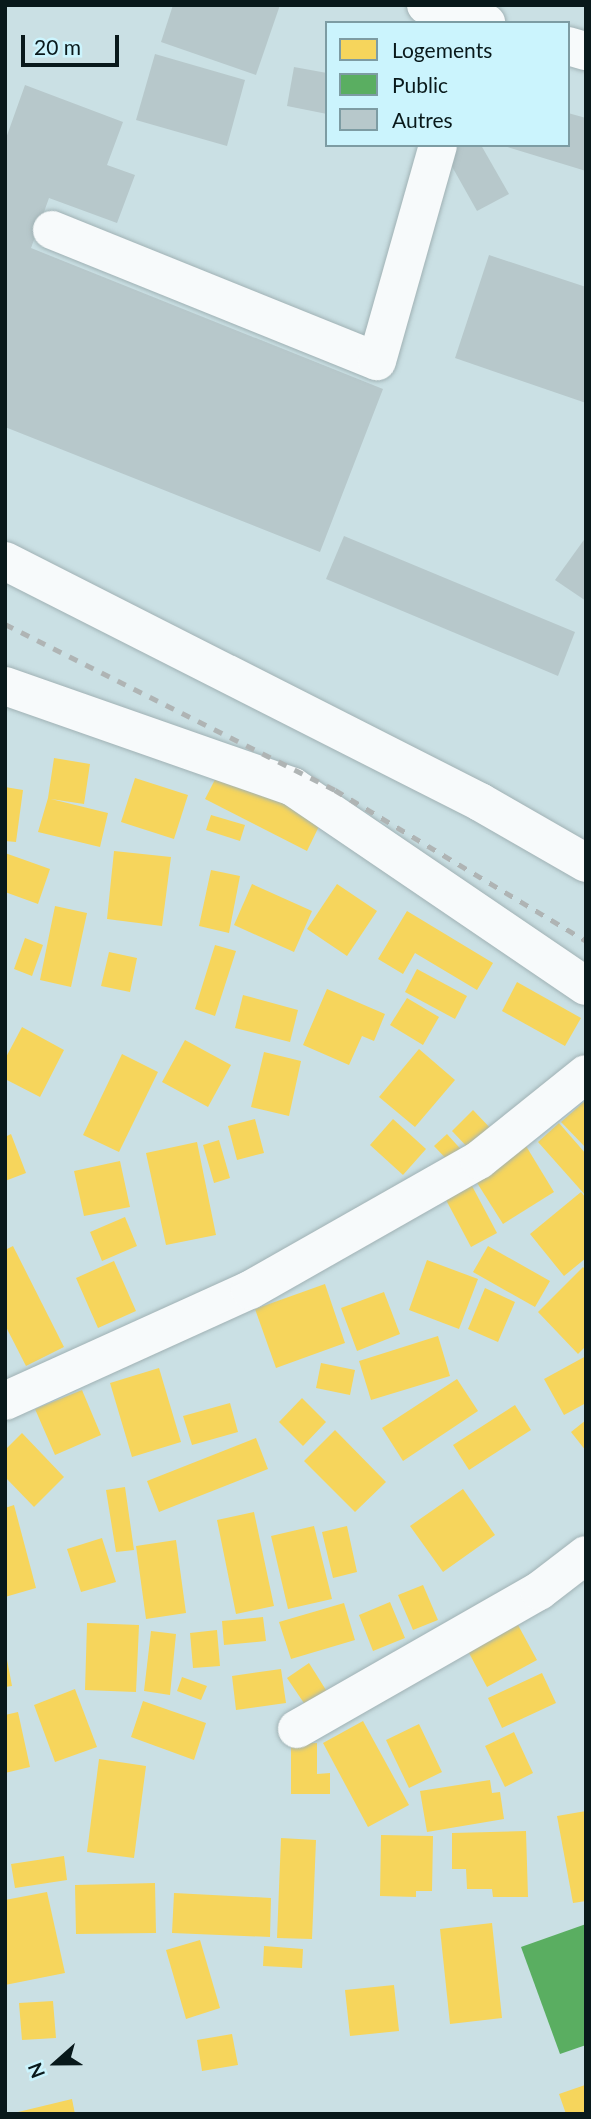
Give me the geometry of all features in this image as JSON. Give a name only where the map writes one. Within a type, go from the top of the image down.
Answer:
[{"type":"street","points":[[426,5],[477,18]]},
{"type":"street","points":[[52,230],[377,361],[437,147]]},
{"type":"street","points":[[5,561],[480,802],[586,863]]},
{"type":"street","points":[[5,686],[293,787],[586,986]]},
{"type":"street","points":[[5,1401],[250,1290],[479,1160],[586,1074]]},
{"type":"street","points":[[297,1729],[539,1591],[586,1555]]},
{"type":"building: Logements","points":[[54,758],[90,764],[84,804],[51,799],[108,813],[100,847],[38,832],[48,798]]},
{"type":"building: Logements","points":[[223,764],[324,816],[307,851],[205,799]]},
{"type":"building: Logements","points":[[135,778],[188,795],[174,839],[121,822]]},
{"type":"building: Logements","points":[[5,787],[23,790],[16,842],[5,841]]},
{"type":"building: Logements","points":[[211,815],[245,825],[240,841],[206,830]]},
{"type":"building: Logements","points":[[114,851],[171,857],[162,926],[107,919]]},
{"type":"building: Logements","points":[[5,853],[50,869],[38,904],[5,892]]},
{"type":"building: Logements","points":[[211,870],[240,876],[229,933],[199,926]]},
{"type":"building: Logements","points":[[252,884],[312,911],[294,952],[234,925]]},
{"type":"building: Logements","points":[[337,884],[377,911],[347,956],[307,929]]},
{"type":"building: Logements","points":[[55,906],[87,913],[71,987],[40,980]]},
{"type":"building: Logements","points":[[407,911],[493,963],[477,990],[415,953],[403,974],[378,959]]},
{"type":"building: Logements","points":[[25,938],[43,945],[32,976],[14,969]]},
{"type":"building: Logements","points":[[215,945],[236,951],[215,1016],[195,1009]]},
{"type":"building: Logements","points":[[109,952],[137,958],[130,992],[101,986]]},
{"type":"building: Logements","points":[[417,969],[467,996],[455,1019],[405,992]]},
{"type":"building: Logements","points":[[517,982],[581,1018],[565,1046],[502,1011]]},
{"type":"building: Logements","points":[[327,989],[385,1014],[374,1041],[362,1036],[349,1065],[303,1045]]},
{"type":"building: Logements","points":[[243,995],[298,1010],[290,1042],[235,1028]]},
{"type":"building: Logements","points":[[407,998],[439,1017],[423,1045],[390,1025]]},
{"type":"building: Logements","points":[[22,1027],[64,1050],[40,1097],[5,1079],[5,1059]]},
{"type":"building: Logements","points":[[185,1040],[231,1065],[208,1107],[162,1082]]},
{"type":"building: Logements","points":[[419,1049],[455,1080],[415,1127],[379,1097]]},
{"type":"building: Logements","points":[[264,1052],[301,1061],[289,1116],[251,1107]]},
{"type":"building: Logements","points":[[122,1054],[158,1072],[119,1152],[83,1135]]},
{"type":"building: Logements","points":[[586,1100],[586,1148],[561,1122]]},
{"type":"building: Logements","points":[[473,1110],[494,1132],[473,1153],[452,1131]]},
{"type":"building: Logements","points":[[255,1119],[264,1153],[237,1160],[228,1126]]},
{"type":"building: Logements","points":[[393,1119],[426,1149],[403,1175],[370,1145]]},
{"type":"building: Logements","points":[[559,1123],[586,1154],[586,1196],[538,1142]]},
{"type":"building: Logements","points":[[11,1134],[26,1173],[5,1181],[5,1137]]},
{"type":"building: Logements","points":[[447,1134],[466,1155],[453,1166],[434,1146]]},
{"type":"building: Logements","points":[[219,1140],[230,1178],[214,1183],[203,1145]]},
{"type":"building: Logements","points":[[197,1142],[216,1235],[166,1245],[146,1153]]},
{"type":"building: Logements","points":[[526,1146],[554,1192],[503,1224],[474,1178]]},
{"type":"building: Logements","points":[[120,1161],[130,1207],[84,1216],[74,1171]]},
{"type":"building: Logements","points":[[471,1184],[497,1233],[471,1247],[445,1198]]},
{"type":"building: Logements","points":[[581,1192],[586,1198],[586,1258],[564,1276],[530,1234]]},
{"type":"building: Logements","points":[[125,1217],[137,1246],[102,1261],[90,1232]]},
{"type":"building: Logements","points":[[13,1246],[64,1347],[26,1366],[5,1325],[5,1250]]},
{"type":"building: Logements","points":[[488,1246],[550,1281],[535,1307],[473,1272]]},
{"type":"building: Logements","points":[[427,1260],[478,1279],[459,1329],[409,1310]]},
{"type":"building: Logements","points":[[114,1261],[136,1311],[98,1328],[76,1278]]},
{"type":"building: Logements","points":[[583,1267],[586,1270],[586,1346],[578,1354],[538,1312]]},
{"type":"building: Logements","points":[[325,1284],[345,1343],[276,1368],[255,1309]]},
{"type":"building: Logements","points":[[485,1288],[515,1302],[498,1342],[468,1329]]},
{"type":"building: Logements","points":[[384,1292],[400,1334],[357,1351],[341,1308]]},
{"type":"building: Logements","points":[[438,1336],[450,1376],[371,1400],[359,1361]]},
{"type":"building: Logements","points":[[586,1356],[586,1403],[564,1415],[544,1379]]},
{"type":"building: Logements","points":[[321,1363],[355,1370],[350,1395],[316,1388]]},
{"type":"building: Logements","points":[[159,1368],[181,1442],[132,1457],[110,1383]]},
{"type":"building: Logements","points":[[457,1379],[478,1411],[403,1461],[382,1428]]},
{"type":"building: Logements","points":[[82,1390],[101,1435],[55,1455],[35,1409]]},
{"type":"building: Logements","points":[[302,1398],[326,1422],[303,1446],[279,1422]]},
{"type":"building: Logements","points":[[230,1403],[238,1432],[192,1445],[183,1416]]},
{"type":"building: Logements","points":[[515,1405],[531,1430],[469,1470],[453,1445]]},
{"type":"building: Logements","points":[[586,1420],[586,1451],[571,1432]]},
{"type":"building: Logements","points":[[335,1430],[386,1482],[355,1512],[304,1461]]},
{"type":"building: Logements","points":[[22,1433],[64,1477],[34,1507],[5,1477],[5,1450]]},
{"type":"building: Logements","points":[[256,1438],[268,1469],[159,1512],[147,1481]]},
{"type":"building: Logements","points":[[125,1487],[134,1550],[116,1552],[106,1490]]},
{"type":"building: Logements","points":[[463,1489],[495,1535],[443,1572],[410,1526]]},
{"type":"building: Logements","points":[[14,1505],[36,1588],[5,1597],[5,1508]]},
{"type":"building: Logements","points":[[254,1512],[274,1606],[236,1614],[217,1520]]},
{"type":"building: Logements","points":[[314,1526],[332,1599],[288,1609],[271,1536]]},
{"type":"building: Logements","points":[[347,1526],[357,1572],[333,1578],[322,1532]]},
{"type":"building: Logements","points":[[102,1538],[116,1582],[81,1592],[67,1549]]},
{"type":"building: Logements","points":[[176,1540],[186,1613],[146,1619],[136,1546]]},
{"type":"building: Logements","points":[[423,1585],[438,1620],[413,1630],[398,1595]]},
{"type":"building: Logements","points":[[390,1602],[405,1638],[373,1651],[359,1615]]},
{"type":"building: Logements","points":[[344,1603],[355,1640],[291,1659],[279,1622]]},
{"type":"building: Logements","points":[[263,1617],[266,1641],[224,1645],[222,1621]]},
{"type":"building: Logements","points":[[87,1623],[139,1625],[136,1692],[85,1690]]},
{"type":"building: Logements","points":[[518,1625],[537,1660],[487,1687],[468,1651]]},
{"type":"building: Logements","points":[[217,1630],[220,1666],[193,1668],[190,1633]]},
{"type":"building: Logements","points":[[151,1631],[176,1634],[170,1695],[144,1691]]},
{"type":"building: Logements","points":[[5,1649],[12,1686],[5,1687]]},
{"type":"building: Logements","points":[[309,1663],[331,1698],[310,1712],[287,1678]]},
{"type":"building: Logements","points":[[281,1669],[286,1703],[236,1710],[232,1676]]},
{"type":"building: Logements","points":[[542,1673],[556,1703],[502,1728],[488,1698]]},
{"type":"building: Logements","points":[[182,1677],[207,1686],[201,1700],[177,1691]]},
{"type":"building: Logements","points":[[75,1689],[97,1747],[55,1762],[34,1705]]},
{"type":"building: Logements","points":[[143,1701],[206,1723],[194,1760],[131,1737]]},
{"type":"building: Logements","points":[[18,1712],[30,1767],[5,1773],[5,1715]]},
{"type":"building: Logements","points":[[363,1721],[409,1805],[368,1827],[323,1743]]},
{"type":"building: Logements","points":[[419,1724],[442,1772],[409,1788],[386,1740]]},
{"type":"building: Logements","points":[[514,1732],[533,1773],[505,1787],[485,1746]]},
{"type":"building: Logements","points":[[291,1743],[317,1743],[317,1774],[330,1773],[330,1794],[291,1794]]},
{"type":"building: Logements","points":[[99,1759],[146,1766],[134,1858],[87,1852]]},
{"type":"building: Logements","points":[[490,1780],[492,1793],[500,1792],[504,1819],[427,1832],[420,1791]]},
{"type":"building: Logements","points":[[586,1811],[586,1901],[573,1903],[557,1816]]},
{"type":"building: Logements","points":[[526,1831],[528,1897],[493,1897],[492,1889],[467,1889],[466,1869],[452,1869],[452,1833]]},
{"type":"building: Logements","points":[[381,1835],[433,1836],[432,1891],[416,1891],[416,1897],[380,1896]]},
{"type":"building: Logements","points":[[281,1838],[316,1840],[312,1939],[277,1938]]},
{"type":"building: Logements","points":[[64,1856],[67,1880],[15,1888],[11,1864]]},
{"type":"building: Logements","points":[[155,1883],[156,1933],[76,1934],[75,1885]]},
{"type":"building: Logements","points":[[47,1892],[65,1973],[5,1985],[5,1900]]},
{"type":"building: Logements","points":[[174,1893],[271,1898],[270,1937],[172,1933]]},
{"type":"building: Logements","points":[[492,1923],[502,2018],[450,2024],[440,1929]]},
{"type":"building: Logements","points":[[200,1940],[220,2008],[186,2019],[166,1950]]},
{"type":"building: Logements","points":[[264,1946],[303,1949],[302,1968],[263,1966]]},
{"type":"building: Logements","points":[[394,1985],[399,2031],[350,2036],[345,1990]]},
{"type":"building: Logements","points":[[53,2001],[56,2038],[22,2040],[19,2003]]},
{"type":"building: Logements","points":[[232,2034],[238,2065],[202,2071],[197,2040]]},
{"type":"building: Logements","points":[[585,2085],[586,2114],[566,2114],[559,2094]]},
{"type":"building: Logements","points":[[72,2099],[75,2114],[14,2114],[14,2113]]},
{"type":"building: Public","points":[[586,1924],[586,2045],[560,2054],[521,1947]]},
{"type":"building: Autres","points":[[173,5],[280,5],[256,75],[161,42]]},
{"type":"building: Autres","points":[[155,54],[245,80],[227,146],[136,120]]},
{"type":"building: Autres","points":[[294,67],[325,73],[325,114],[287,106]]},
{"type":"building: Autres","points":[[25,85],[123,122],[107,165],[135,175],[117,223],[49,198],[31,248],[383,389],[320,552],[5,427],[5,141]]},
{"type":"building: Autres","points":[[570,114],[586,118],[586,171],[507,147],[570,147]]},
{"type":"building: Autres","points":[[441,147],[482,147],[509,194],[477,211]]},
{"type":"building: Autres","points":[[489,255],[586,287],[586,403],[455,358]]},
{"type":"building: Autres","points":[[344,536],[575,632],[558,676],[326,579]]},
{"type":"building: Autres","points":[[586,537],[586,601],[555,580]]},
{"type":"railway","points":[[5,624],[335,790],[586,941]]}]
